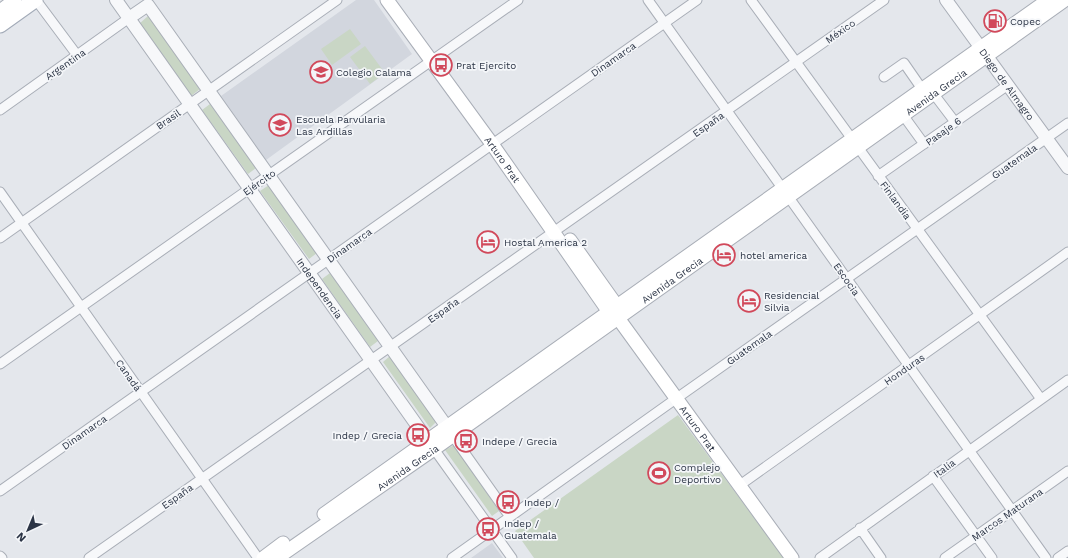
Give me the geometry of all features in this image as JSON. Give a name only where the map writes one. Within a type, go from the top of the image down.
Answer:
[{"type":"main road","points":[[0,11],[15,0]]},
{"type":"main road","points":[[0,25],[36,0]]},
{"type":"main road","name":"Arturo Prat","points":[[387,0],[434,59],[495,142],[792,558]]},
{"type":"main road","name":"Arturo Prat","points":[[398,0],[434,59]]},
{"type":"main road","name":"Avenida Grecia","points":[[984,52],[1048,0]]},
{"type":"main road","name":"Avenida Grecia","points":[[277,558],[615,312],[984,52],[1065,0]]},
{"type":"main road","name":"Avenida Grecia","points":[[854,143],[903,115],[928,91]]},
{"type":"main road","name":"Avenida Grecia","points":[[263,558],[431,445]]},
{"type":"street","points":[[36,0],[77,55]]},
{"type":"street","name":"Independencia","points":[[116,0],[512,558]]},
{"type":"street","name":"Brasil","points":[[0,238],[337,0]]},
{"type":"street","name":"Ejército","points":[[0,364],[518,0]]},
{"type":"street","name":"Escocia","points":[[648,0],[1046,558]]},
{"type":"street","name":"Dinamarca","points":[[0,491],[697,0]]},
{"type":"street","name":"Finlandia","points":[[751,0],[1041,399]]},
{"type":"street","name":"México","points":[[796,62],[884,0]]},
{"type":"street","name":"Diego de Almagro","points":[[946,0],[1068,168]]},
{"type":"street","points":[[129,18],[151,3],[208,91],[510,517]]},
{"type":"street","name":"Argentina","points":[[0,110],[129,18]]},
{"type":"street","name":"España","points":[[89,558],[796,62]]},
{"type":"street","points":[[884,77],[904,64],[955,122]]},
{"type":"street","name":"Pasaje 6","points":[[878,176],[1008,85]]},
{"type":"street","points":[[903,115],[924,144]]},
{"type":"street","name":"Guatemala","points":[[452,558],[1068,123]]},
{"type":"street","name":"Canadá","points":[[0,192],[258,558]]},
{"type":"street","name":"Honduras","points":[[740,485],[1068,252]]},
{"type":"street","name":"Italia","points":[[820,558],[1068,380]]},
{"type":"street","name":"Marcos Maturana","points":[[945,558],[1068,471]]},
{"type":"street","points":[[933,476],[992,558]]},
{"type":"street","points":[[860,528],[882,558]]},
{"type":"street","points":[[1058,558],[1068,551]]},
{"type":"shaded area","name":"Colegio Calama","points":[[356,0],[374,0],[412,54],[266,160],[221,96]]},
{"type":"shaded area","points":[[492,543],[503,558],[471,558]]},
{"type":"green space","points":[[148,16],[200,89],[191,96],[139,24]]},
{"type":"green space","points":[[350,29],[361,44],[332,65],[321,49]]},
{"type":"green space","points":[[365,46],[385,73],[370,84],[350,57]]},
{"type":"green space","points":[[210,104],[256,168],[248,174],[202,110]]},
{"type":"green space","points":[[269,185],[317,253],[309,259],[260,191]]},
{"type":"green space","points":[[330,273],[378,341],[370,347],[322,279]]},
{"type":"green space","points":[[390,356],[436,422],[430,428],[383,362]]},
{"type":"green space","name":"Complejo Deportivo","points":[[678,415],[784,558],[534,558],[515,531]]},
{"type":"green space","points":[[454,445],[499,511],[492,516],[445,450]]},
{"type":"place","name":"Copec","points":[[995,21]]},
{"type":"place","name":"Prat Ejercito","points":[[441,65]]},
{"type":"place","name":"Colegio Calama","points":[[321,72]]},
{"type":"place","name":"Escuela Parvularia Las Ardillas","points":[[280,125]]},
{"type":"place","name":"Hostal America 2","points":[[488,242]]},
{"type":"place","name":"hotel america","points":[[724,255]]},
{"type":"place","name":"Residencial Silvia","points":[[749,301]]},
{"type":"place","name":"Indep / Grecia","points":[[418,435]]},
{"type":"place","name":"Indepe / Grecia","points":[[466,441]]},
{"type":"place","name":"Complejo Deportivo","points":[[659,473]]},
{"type":"place","name":"Indep /","points":[[508,502]]},
{"type":"place","name":"Indep / Guatemala","points":[[488,529]]}]
